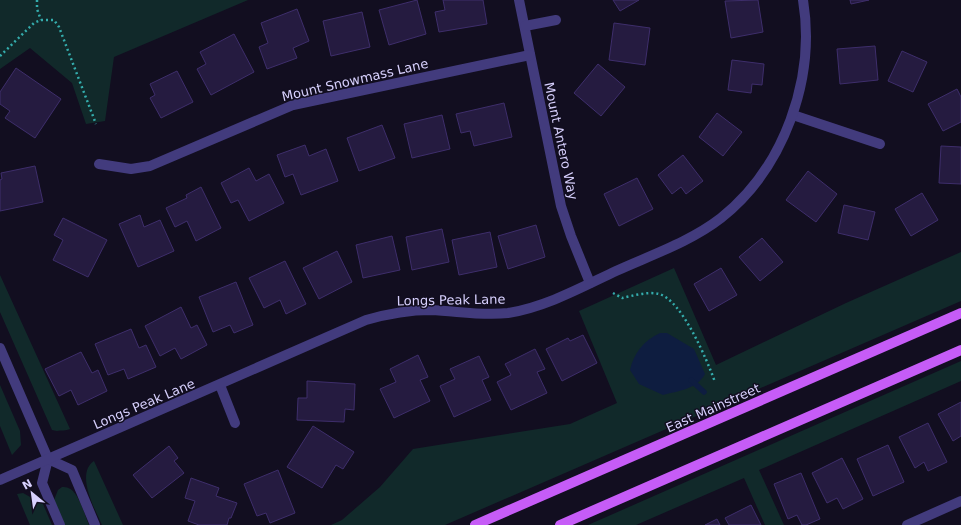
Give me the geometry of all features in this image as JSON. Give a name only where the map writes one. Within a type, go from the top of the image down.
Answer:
[{"type":"main road","name":"East Mainstreet","points":[[475,525],[961,313]]},
{"type":"main road","points":[[560,525],[961,350]]},
{"type":"street","name":"Mount Antero Way","points":[[520,0],[561,206],[571,236],[590,283]]},
{"type":"street","name":"Longs Peak Lane","points":[[0,480],[220,385],[355,324],[385,314],[417,310],[486,314],[508,313],[536,306],[692,236],[721,217],[742,198],[761,174],[778,148],[793,115],[800,84],[807,40],[803,0]]},
{"type":"street","points":[[525,26],[556,20]]},
{"type":"street","name":"Mount Snowmass Lane","points":[[99,164],[131,169],[150,166],[293,105],[530,55]]},
{"type":"street","points":[[793,115],[880,144]]},
{"type":"street","points":[[0,348],[48,459],[42,483],[60,525]]},
{"type":"street","points":[[220,385],[235,423]]},
{"type":"street","points":[[48,459],[72,470],[95,525]]},
{"type":"street","points":[[907,525],[961,501]]},
{"type":"path","points":[[37,0],[37,9],[41,20]]},
{"type":"path","points":[[0,56],[34,23],[41,20],[54,20],[59,27],[96,124]]},
{"type":"path","points":[[613,292],[622,298],[658,294],[669,299],[693,333],[705,356],[715,382]]},
{"type":"green space","points":[[0,0],[248,0],[114,57],[105,121],[86,124],[72,83],[30,48],[0,69]]},
{"type":"green space","points":[[961,252],[961,301],[445,525],[331,525],[342,520],[380,487],[413,449],[570,424],[617,403],[579,311],[674,268],[716,365],[846,303]]},
{"type":"green space","points":[[0,275],[70,429],[57,431],[52,430],[0,312]]},
{"type":"green space","points":[[961,361],[961,381],[759,470],[784,525],[765,525],[744,478],[636,525],[588,525]]},
{"type":"green space","points":[[0,385],[20,431],[21,445],[12,455],[0,426]]},
{"type":"green space","points":[[94,461],[123,525],[102,525],[95,510],[86,483],[86,474]]},
{"type":"green space","points":[[62,487],[72,490],[76,495],[89,525],[65,525],[54,500],[58,490]]},
{"type":"green space","points":[[23,493],[43,504],[52,525],[30,525],[17,494]]},
{"type":"water","points":[[660,333],[667,333],[694,349],[705,374],[702,379],[687,389],[663,395],[639,384],[630,370],[634,358],[644,344]]},
{"type":"building","points":[[417,0],[426,34],[389,45],[379,10]]},
{"type":"building","points":[[443,0],[483,0],[487,24],[439,32],[435,12],[445,10]]},
{"type":"building","points":[[613,0],[639,0],[620,11]]},
{"type":"building","points":[[758,0],[763,32],[731,38],[725,1]]},
{"type":"building","points":[[850,0],[869,0],[851,4]]},
{"type":"building","points":[[297,9],[309,41],[293,48],[297,58],[267,69],[259,47],[268,43],[261,23]]},
{"type":"building","points":[[362,12],[370,47],[331,56],[323,21]]},
{"type":"building","points":[[614,23],[650,28],[645,65],[609,60]]},
{"type":"building","points":[[234,34],[254,72],[211,95],[197,69],[206,64],[200,52]]},
{"type":"building","points":[[875,46],[878,80],[840,84],[837,49]]},
{"type":"building","points":[[902,51],[927,62],[913,92],[888,81]]},
{"type":"building","points":[[732,60],[764,64],[762,85],[752,84],[751,93],[728,90]]},
{"type":"building","points":[[598,64],[625,87],[601,116],[574,93]]},
{"type":"building","points":[[16,68],[61,99],[35,138],[5,118],[10,111],[0,104],[0,92]]},
{"type":"building","points":[[177,71],[193,102],[161,118],[150,98],[155,95],[150,84]]},
{"type":"building","points":[[957,89],[961,97],[961,122],[943,131],[928,104]]},
{"type":"building","points":[[504,103],[512,137],[474,146],[470,131],[461,133],[456,114]]},
{"type":"building","points":[[717,113],[742,132],[723,156],[699,137]]},
{"type":"building","points":[[442,115],[450,149],[412,158],[404,124]]},
{"type":"building","points":[[382,125],[395,158],[359,171],[347,138]]},
{"type":"building","points":[[305,145],[309,156],[326,149],[338,181],[301,195],[293,174],[285,177],[277,155]]},
{"type":"building","points":[[941,146],[961,147],[961,184],[939,183]]},
{"type":"building","points":[[683,155],[703,181],[686,194],[681,187],[672,194],[658,175]]},
{"type":"building","points":[[35,166],[43,202],[0,211],[1,173]]},
{"type":"building","points":[[249,168],[256,181],[269,174],[284,203],[249,221],[238,200],[231,203],[221,183]]},
{"type":"building","points":[[808,171],[837,194],[816,222],[786,200]]},
{"type":"building","points":[[637,178],[653,209],[619,226],[604,194]]},
{"type":"building","points":[[201,187],[221,228],[196,241],[187,221],[175,227],[166,208],[187,198],[186,195]]},
{"type":"building","points":[[922,193],[938,220],[911,236],[895,209]]},
{"type":"building","points":[[844,205],[875,212],[868,240],[838,233]]},
{"type":"building","points":[[140,215],[144,227],[160,220],[174,251],[138,267],[119,224]]},
{"type":"building","points":[[63,218],[107,240],[88,277],[53,260],[63,240],[54,235]]},
{"type":"building","points":[[536,225],[545,257],[508,269],[498,236]]},
{"type":"building","points":[[442,229],[449,262],[412,270],[406,237]]},
{"type":"building","points":[[490,232],[497,267],[459,275],[452,240]]},
{"type":"building","points":[[392,236],[400,270],[363,278],[356,245]]},
{"type":"building","points":[[762,238],[783,262],[760,281],[739,257]]},
{"type":"building","points":[[337,251],[352,282],[319,299],[303,268]]},
{"type":"building","points":[[285,261],[306,304],[286,314],[280,300],[264,308],[249,278]]},
{"type":"building","points":[[721,268],[737,295],[709,311],[694,284]]},
{"type":"building","points":[[236,282],[253,325],[234,333],[230,325],[213,332],[199,297]]},
{"type":"building","points":[[181,307],[191,328],[197,325],[207,345],[181,359],[175,348],[160,356],[145,326]]},
{"type":"building","points":[[131,329],[139,348],[146,345],[156,367],[128,379],[124,369],[108,375],[95,344]]},
{"type":"building","points":[[583,335],[597,363],[562,381],[546,349],[568,338],[570,341]]},
{"type":"building","points":[[535,349],[545,369],[537,372],[547,393],[511,410],[497,382],[511,375],[505,364]]},
{"type":"building","points":[[81,352],[92,373],[98,370],[107,391],[78,405],[71,390],[59,396],[45,369]]},
{"type":"building","points":[[418,355],[428,377],[420,380],[430,401],[394,418],[380,389],[396,382],[390,369]]},
{"type":"building","points":[[479,356],[489,377],[482,380],[491,400],[454,417],[440,386],[455,379],[450,369]]},
{"type":"building","points":[[307,381],[355,384],[354,410],[345,409],[344,422],[297,420],[298,398],[307,398]]},
{"type":"building","points":[[961,402],[961,436],[953,441],[938,414]]},
{"type":"building","points":[[928,423],[947,462],[928,471],[924,462],[915,468],[899,437]]},
{"type":"building","points":[[313,426],[354,452],[343,469],[336,465],[322,488],[287,467]]},
{"type":"building","points":[[888,445],[904,482],[873,496],[857,459]]},
{"type":"building","points":[[169,446],[178,458],[174,461],[184,473],[152,498],[133,475]]},
{"type":"building","points":[[842,458],[863,499],[843,509],[837,498],[827,503],[812,473]]},
{"type":"building","points":[[278,470],[295,513],[270,523],[266,513],[257,516],[244,484]]},
{"type":"building","points":[[801,473],[820,519],[806,525],[802,525],[797,515],[788,519],[774,484]]},
{"type":"building","points":[[191,478],[219,488],[216,496],[237,503],[227,525],[199,525],[188,521],[195,501],[185,498]]},
{"type":"building","points":[[751,505],[761,525],[729,525],[725,518]]},
{"type":"building","points":[[717,519],[720,525],[705,525]]},
{"type":"waterway","points":[[691,380],[704,392]]}]
